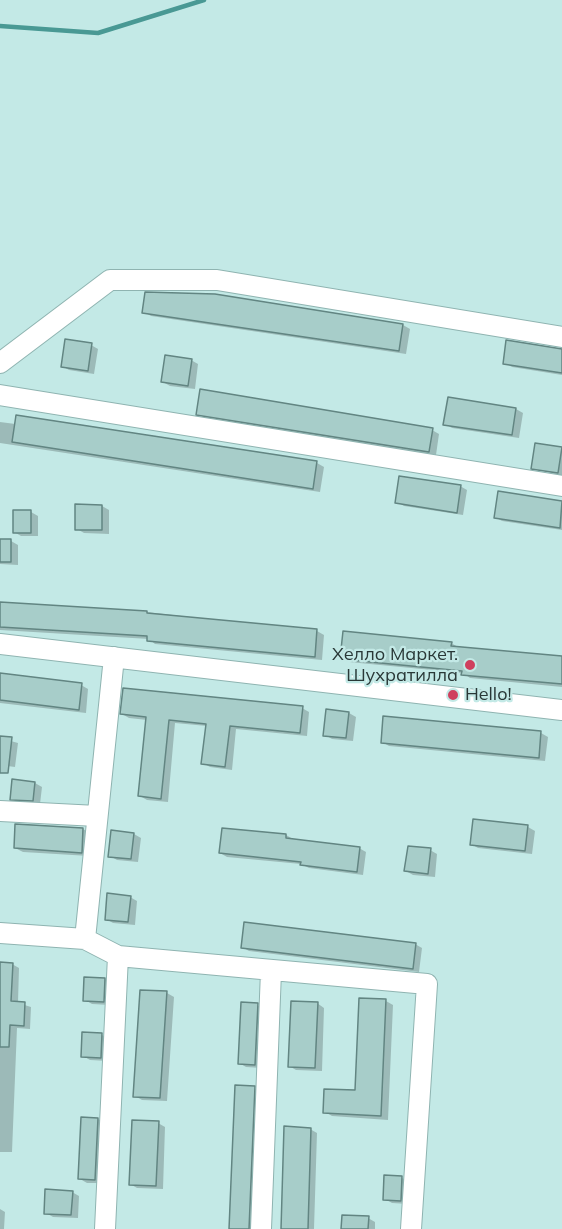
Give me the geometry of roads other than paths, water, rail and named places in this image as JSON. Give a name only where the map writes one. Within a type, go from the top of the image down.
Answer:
[{"type":"street","points":[[0,363],[110,280],[217,280],[562,337]]},
{"type":"street","points":[[0,395],[562,486]]},
{"type":"street","points":[[0,644],[562,710]]},
{"type":"street","points":[[85,939],[114,657]]},
{"type":"street","points":[[0,810],[97,816]]},
{"type":"street","points":[[0,933],[85,939],[118,956],[428,984],[411,1229]]},
{"type":"street","points":[[105,1229],[118,956]]},
{"type":"street","points":[[261,1229],[271,970]]},
{"type":"waterway","points":[[0,26],[98,33],[204,0]]},
{"type":"place","name":"Хелло Маркет. Шухратилла","points":[[470,665]]},
{"type":"place","name":"Hello!","points":[[453,695]]}]
